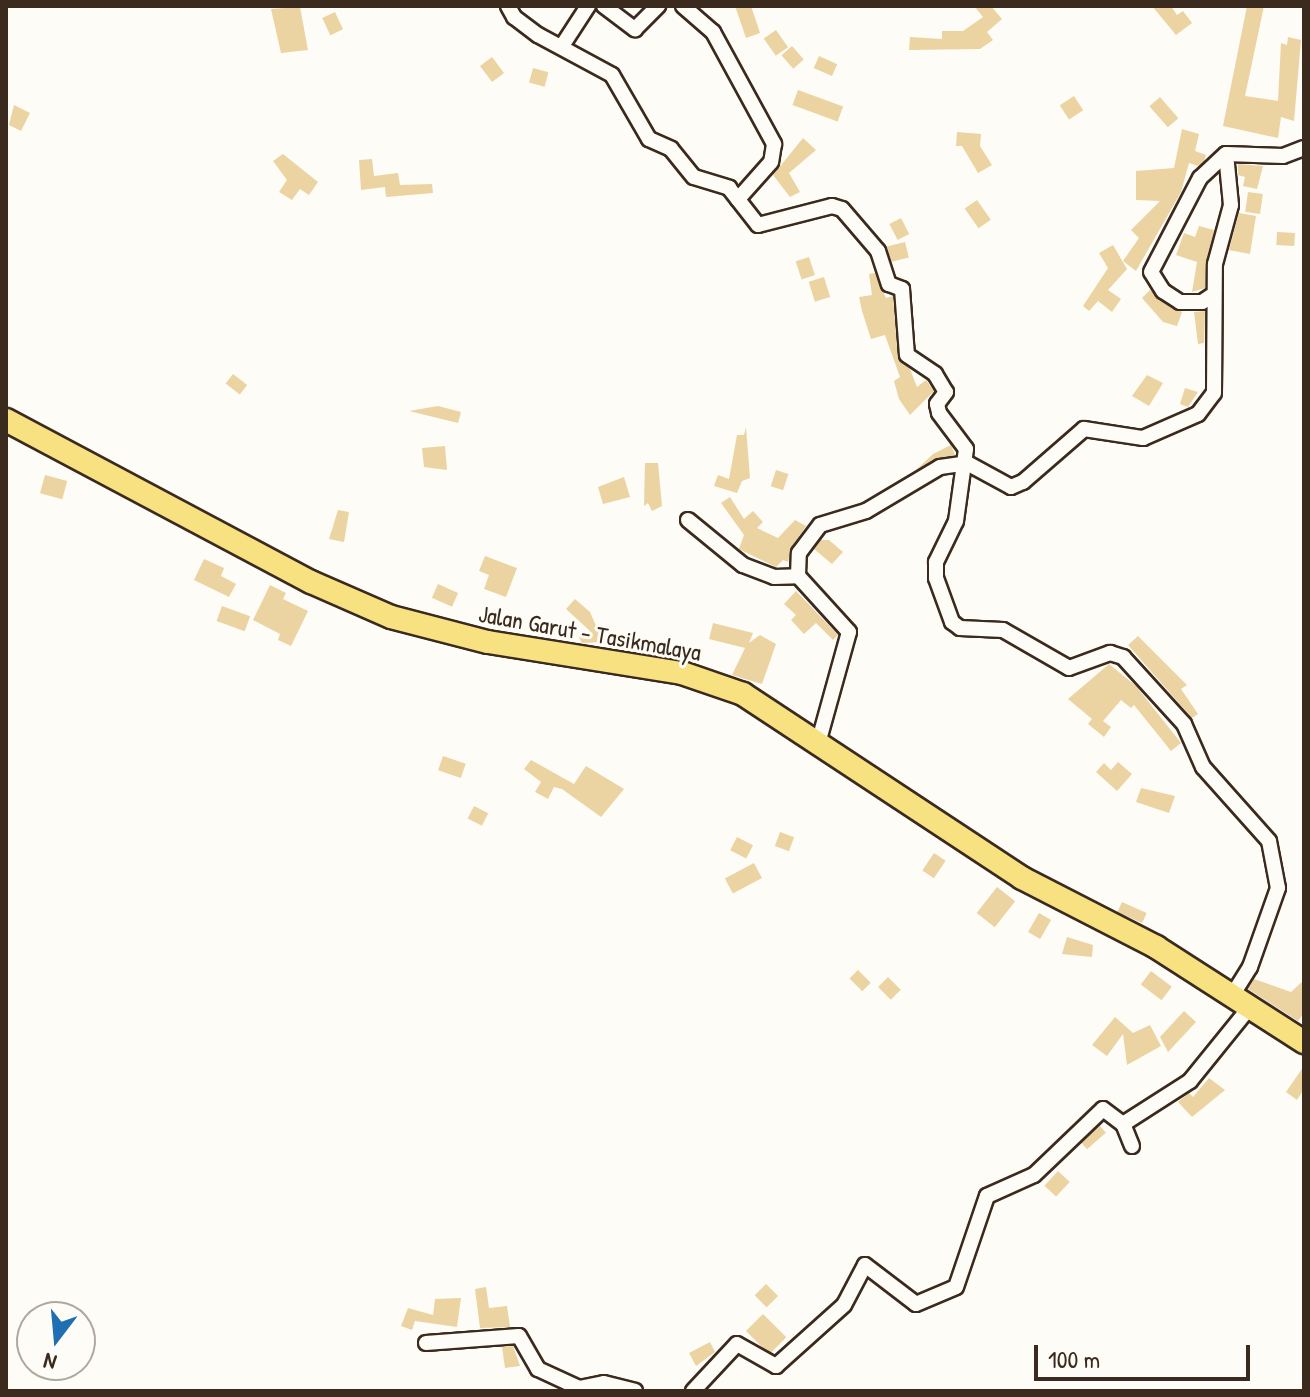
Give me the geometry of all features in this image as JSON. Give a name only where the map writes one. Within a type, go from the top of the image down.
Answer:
[{"type":"main road","name":"Jalan Garut - Tasikmalaya","points":[[6,420],[311,582],[391,617],[488,642],[703,679],[763,704],[1022,878],[1156,947],[1304,1042]]},
{"type":"street","points":[[508,6],[516,19],[612,75],[650,140],[670,148],[694,177],[725,186],[760,226],[826,206],[842,209],[878,251],[891,287],[902,289],[906,353],[935,374],[946,392],[937,404],[939,413],[966,449],[967,463],[956,521],[936,562],[936,578],[952,622],[960,628],[1003,630],[1069,668],[1110,653],[1123,657],[1184,724],[1203,767],[1269,841],[1278,888],[1241,1001],[1190,1081],[1123,1124]]},
{"type":"street","points":[[562,46],[588,6]]},
{"type":"street","points":[[604,6],[635,29],[658,6]]},
{"type":"street","points":[[683,6],[713,32],[774,144],[771,162],[738,199]]},
{"type":"street","points":[[1214,294],[1202,302],[1180,302],[1163,291],[1151,272],[1200,178],[1226,154],[1283,156],[1304,148]]},
{"type":"street","points":[[819,740],[849,632],[798,576],[799,553],[820,525],[866,511],[940,467],[967,463],[1011,487],[1023,482],[1084,429],[1143,438],[1198,414],[1214,393],[1216,251],[1231,205],[1226,154]]},
{"type":"street","points":[[688,520],[743,565],[774,577],[798,576]]},
{"type":"street","points":[[693,1391],[736,1345],[776,1366],[844,1305],[865,1265],[916,1304],[956,1287],[987,1196],[1034,1175],[1103,1109],[1123,1124],[1132,1146]]},
{"type":"street","points":[[426,1343],[520,1336],[538,1369],[579,1388],[604,1383],[635,1391]]},
{"type":"building","points":[[735,6],[751,6],[760,33],[746,38]]},
{"type":"building","points":[[974,6],[991,6],[1002,19],[987,32],[993,40],[980,49],[909,50],[910,37],[942,39],[942,31],[963,31],[983,17]]},
{"type":"building","points":[[1152,6],[1171,6],[1177,15],[1183,11],[1192,23],[1176,35]]},
{"type":"building","points":[[1247,6],[1264,6],[1245,96],[1278,101],[1281,43],[1287,45],[1288,37],[1301,40],[1294,121],[1281,117],[1278,138],[1223,126]]},
{"type":"building","points":[[300,7],[308,50],[281,53],[271,9]]},
{"type":"building","points":[[335,12],[343,29],[330,35],[322,18]]},
{"type":"building","points":[[776,30],[788,47],[776,56],[764,39]]},
{"type":"building","points":[[792,46],[804,60],[793,69],[781,55]]},
{"type":"building","points":[[819,56],[837,64],[832,76],[814,68]]},
{"type":"building","points":[[492,57],[504,73],[492,82],[480,66]]},
{"type":"building","points":[[533,68],[548,72],[545,87],[529,82]]},
{"type":"building","points":[[798,90],[843,106],[838,121],[793,105]]},
{"type":"building","points":[[1074,96],[1083,110],[1069,120],[1060,105]]},
{"type":"building","points":[[1160,97],[1178,118],[1168,127],[1149,106]]},
{"type":"building","points":[[14,105],[30,113],[21,131],[9,125]]},
{"type":"building","points":[[1182,129],[1199,134],[1195,151],[1206,155],[1198,166],[1189,163],[1181,192],[1136,271],[1123,261],[1139,238],[1131,230],[1160,201],[1136,200],[1136,171],[1174,168]]},
{"type":"building","points":[[957,132],[981,134],[980,146],[992,165],[978,173],[962,146],[956,146]]},
{"type":"building","points":[[803,138],[816,150],[789,173],[800,192],[790,197],[773,175]]},
{"type":"building","points":[[283,154],[318,182],[309,195],[300,189],[292,200],[279,192],[287,180],[273,161]]},
{"type":"building","points":[[372,159],[374,176],[398,173],[400,185],[432,184],[433,193],[386,197],[385,187],[361,190],[359,160]]},
{"type":"building","points":[[1238,164],[1263,166],[1257,189],[1243,186],[1245,177],[1238,175]]},
{"type":"building","points":[[1248,192],[1263,194],[1260,214],[1245,212]]},
{"type":"building","points":[[977,200],[991,220],[978,228],[965,209]]},
{"type":"building","points":[[1239,213],[1256,216],[1250,254],[1229,250]]},
{"type":"building","points":[[901,218],[909,234],[898,240],[889,224]]},
{"type":"building","points":[[1199,226],[1214,230],[1205,288],[1192,292],[1197,262],[1176,255],[1184,233],[1195,237]]},
{"type":"building","points":[[1277,232],[1295,233],[1294,246],[1276,245]]},
{"type":"building","points":[[905,242],[909,258],[890,262],[887,247]]},
{"type":"building","points":[[1113,245],[1127,269],[1108,290],[1121,299],[1112,312],[1098,301],[1089,311],[1083,306],[1108,268],[1099,253]]},
{"type":"building","points":[[809,257],[815,275],[802,279],[796,261]]},
{"type":"building","points":[[875,273],[886,298],[893,296],[898,359],[910,369],[917,387],[926,380],[934,391],[910,415],[899,399],[894,381],[900,377],[885,335],[871,339],[862,311],[859,297],[872,295],[869,274]]},
{"type":"building","points":[[824,277],[830,297],[815,302],[809,282]]},
{"type":"building","points":[[1150,290],[1182,312],[1177,326],[1163,322],[1142,298]]},
{"type":"building","points":[[1205,311],[1204,343],[1198,344],[1194,312]]},
{"type":"building","points":[[233,374],[247,385],[240,395],[226,383]]},
{"type":"building","points":[[1147,375],[1163,383],[1149,406],[1132,396]]},
{"type":"building","points":[[1185,388],[1198,392],[1188,407],[1180,404]]},
{"type":"building","points":[[438,406],[461,412],[458,423],[409,411]]},
{"type":"building","points":[[746,427],[750,478],[742,481],[737,493],[714,486],[718,475],[729,479],[737,435],[744,435]]},
{"type":"building","points":[[951,445],[955,455],[916,470],[933,454]]},
{"type":"building","points":[[445,446],[447,470],[424,467],[422,448]]},
{"type":"building","points":[[645,463],[658,463],[662,506],[652,511],[648,503],[644,506]]},
{"type":"building","points":[[776,470],[788,474],[783,490],[771,486]]},
{"type":"building","points":[[45,475],[67,481],[62,499],[40,493]]},
{"type":"building","points":[[624,477],[630,497],[603,504],[598,487]]},
{"type":"building","points":[[730,497],[744,519],[753,511],[763,522],[757,528],[778,538],[795,520],[806,526],[791,548],[788,562],[783,560],[776,567],[739,549],[744,535],[721,503]]},
{"type":"building","points":[[338,510],[349,512],[344,542],[329,539]]},
{"type":"building","points":[[821,540],[829,540],[843,552],[832,564],[814,549]]},
{"type":"building","points":[[485,556],[517,568],[506,597],[484,589],[489,575],[479,571]]},
{"type":"building","points":[[204,559],[224,568],[221,576],[236,584],[229,597],[194,580]]},
{"type":"building","points":[[438,584],[458,593],[452,607],[432,598]]},
{"type":"building","points":[[270,585],[286,593],[283,599],[308,611],[291,646],[278,640],[280,634],[253,620]]},
{"type":"building","points":[[796,591],[838,635],[833,640],[816,623],[804,634],[791,620],[796,615],[784,604]]},
{"type":"building","points":[[575,599],[590,612],[603,642],[582,643],[579,637],[590,631],[566,609]]},
{"type":"building","points":[[222,606],[250,616],[245,631],[217,621]]},
{"type":"building","points":[[713,623],[753,633],[749,643],[760,635],[776,644],[762,684],[732,675],[745,648],[709,639]]},
{"type":"building","points":[[1138,636],[1187,685],[1181,689],[1198,714],[1192,718],[1128,645]]},
{"type":"building","points":[[1109,664],[1136,686],[1181,743],[1171,751],[1134,705],[1131,708],[1121,700],[1103,721],[1111,727],[1104,737],[1088,724],[1092,719],[1068,699]]},
{"type":"building","points":[[443,756],[466,764],[461,778],[438,770]]},
{"type":"building","points":[[531,760],[574,784],[586,766],[624,789],[601,817],[562,789],[554,787],[548,799],[535,792],[541,782],[524,769]]},
{"type":"building","points":[[1118,762],[1132,774],[1117,791],[1096,772],[1104,763],[1111,770]]},
{"type":"building","points":[[1141,788],[1175,796],[1169,813],[1136,802]]},
{"type":"building","points":[[474,806],[488,813],[482,826],[468,818]]},
{"type":"building","points":[[780,832],[794,837],[789,851],[775,846]]},
{"type":"building","points":[[737,837],[753,845],[746,859],[730,850]]},
{"type":"building","points":[[934,853],[946,861],[934,878],[922,870]]},
{"type":"building","points":[[754,863],[762,878],[733,894],[725,878]]},
{"type":"building","points":[[997,887],[1015,901],[995,927],[977,913]]},
{"type":"building","points":[[1122,902],[1147,913],[1142,923],[1118,912]]},
{"type":"building","points":[[1039,913],[1051,920],[1040,939],[1028,932]]},
{"type":"building","points":[[1067,937],[1093,945],[1092,957],[1062,954]]},
{"type":"building","points":[[858,970],[871,983],[862,991],[850,978]]},
{"type":"building","points":[[1151,971],[1172,987],[1162,1000],[1141,985]]},
{"type":"building","points":[[888,977],[901,990],[891,1000],[878,987]]},
{"type":"building","points":[[1254,979],[1291,992],[1304,980],[1304,1013],[1298,1021],[1248,989]]},
{"type":"building","points":[[1184,1011],[1196,1022],[1168,1052],[1160,1037]]},
{"type":"building","points":[[1115,1017],[1133,1033],[1150,1025],[1161,1046],[1127,1065],[1123,1034],[1107,1056],[1092,1045]]},
{"type":"building","points":[[1304,1066],[1304,1089],[1297,1100],[1286,1092]]},
{"type":"building","points":[[1209,1078],[1225,1090],[1192,1117],[1178,1102],[1189,1093],[1193,1097]]},
{"type":"building","points":[[1100,1126],[1106,1133],[1087,1149],[1081,1142]]},
{"type":"building","points":[[1058,1171],[1070,1182],[1056,1197],[1044,1186]]},
{"type":"building","points":[[766,1284],[778,1296],[767,1307],[755,1295]]},
{"type":"building","points":[[486,1287],[489,1308],[507,1306],[510,1327],[480,1328],[475,1289]]},
{"type":"building","points":[[461,1298],[457,1327],[415,1321],[412,1330],[401,1326],[408,1308],[433,1315],[435,1299]]},
{"type":"building","points":[[763,1314],[786,1337],[769,1354],[746,1331]]},
{"type":"building","points":[[710,1342],[715,1352],[696,1366],[689,1353]]},
{"type":"building","points":[[513,1346],[520,1366],[505,1368],[502,1347]]}]
